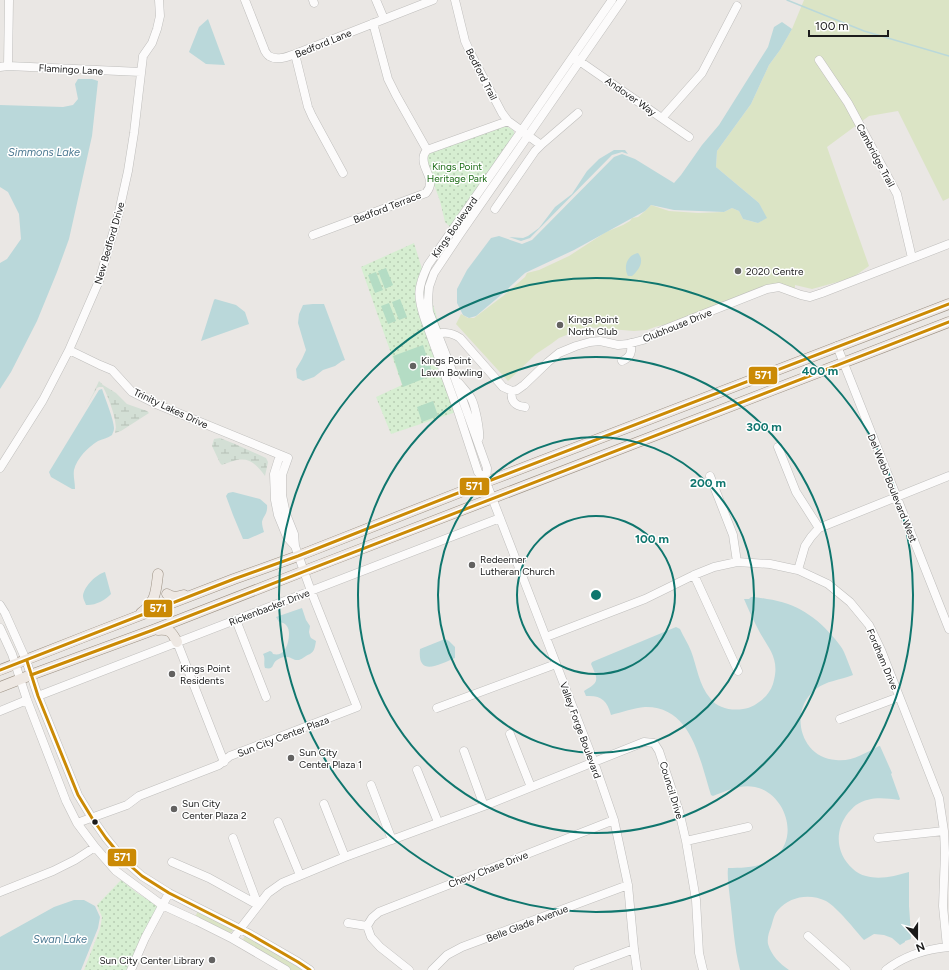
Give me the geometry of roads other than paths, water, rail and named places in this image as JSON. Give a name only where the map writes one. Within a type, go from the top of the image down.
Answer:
[{"type":"main road","points":[[0,670],[234,579],[296,551],[486,482],[949,304]]},
{"type":"main road","points":[[0,687],[170,624],[949,322]]},
{"type":"main road","points":[[129,620],[145,609],[152,601],[156,592],[158,574]]},
{"type":"main road","points":[[167,594],[172,597],[180,596],[217,582],[234,579]]},
{"type":"main road","points":[[170,604],[170,624],[175,638]]},
{"type":"main road","points":[[175,638],[177,629],[183,618]]},
{"type":"main road","points":[[153,630],[168,630],[175,638]]},
{"type":"street","points":[[4,66],[9,0]]},
{"type":"street","name":"New Bedford Drive","points":[[0,468],[43,400],[69,350],[99,281],[118,216],[128,171],[143,56],[152,43],[157,29],[160,16],[159,0]]},
{"type":"street","name":"Bedford Lane","points":[[245,0],[265,51],[269,56],[276,58],[284,58],[295,54],[433,0]]},
{"type":"street","points":[[376,0],[384,19]]},
{"type":"street","name":"Bedford Trail","points":[[455,0],[465,41],[502,113],[508,120],[541,145]]},
{"type":"street","name":"Kings Boulevard","points":[[492,498],[486,482],[478,472],[434,335],[429,312],[429,287],[434,273],[525,133],[576,58],[612,0]]},
{"type":"street","name":"Kings Boulevard","points":[[576,58],[622,0]]},
{"type":"street","points":[[662,118],[702,73],[737,6]]},
{"type":"street","points":[[373,23],[388,79],[427,150],[508,120]]},
{"type":"street","points":[[295,54],[308,107],[343,173]]},
{"type":"street","name":"Andover Way","points":[[576,58],[689,137]]},
{"type":"street","name":"Cambridge Trail","points":[[819,60],[848,103],[897,194],[912,258]]},
{"type":"street","name":"Flamingo Lane","points":[[4,66],[142,72]]},
{"type":"street","points":[[495,210],[541,145],[578,113]]},
{"type":"street","name":"Bedford Terrace","points":[[313,235],[426,193],[430,189],[431,183],[423,156],[427,150]]},
{"type":"street","name":"Clubhouse Drive","points":[[512,391],[517,390],[524,385],[559,353],[576,346],[600,341],[618,344],[643,340],[663,330],[767,289],[780,287],[810,297],[949,244]]},
{"type":"street","points":[[434,335],[445,333],[454,334],[460,338],[503,387],[512,391],[511,395],[514,403],[525,407]]},
{"type":"street","name":"Kings Boulevard","points":[[434,335],[455,379],[487,468],[486,482]]},
{"type":"street","points":[[622,361],[628,359],[631,354],[631,343]]},
{"type":"street","name":"Del Webb Boulevard West","points":[[838,346],[949,630]]},
{"type":"street","name":"Trinity Lakes Drive","points":[[69,350],[112,370],[132,392],[156,404],[284,457],[282,495],[286,514],[294,534],[296,551],[304,571]]},
{"type":"street","points":[[778,447],[796,492],[819,528]]},
{"type":"street","points":[[710,476],[733,535],[737,562]]},
{"type":"street","points":[[798,570],[805,546],[819,528],[949,476]]},
{"type":"street","name":"Valley Forge Boulevard","points":[[492,498],[594,762],[614,820],[628,885],[637,970]]},
{"type":"street","name":"Rickenbacker Drive","points":[[38,696],[175,638],[236,620],[500,518]]},
{"type":"street","name":"Fordham Drive","points":[[546,637],[645,599],[714,567],[737,562],[770,564],[798,570],[828,584],[850,602],[869,625],[881,650],[938,798],[944,832],[945,853],[943,906],[948,947]]},
{"type":"street","name":"Sun City Center Plaza","points":[[77,823],[127,805],[139,796],[219,765],[230,756],[356,707],[304,571]]},
{"type":"street","points":[[694,575],[738,671]]},
{"type":"street","points":[[0,605],[26,660],[38,696],[78,795],[106,838],[127,862],[142,876],[168,893],[240,929],[310,970]]},
{"type":"street","points":[[236,620],[266,697]]},
{"type":"street","points":[[0,628],[12,654],[66,801],[77,823],[95,846],[117,872],[162,905],[233,939],[286,970]]},
{"type":"street","points":[[175,638],[224,762]]},
{"type":"street","points":[[437,708],[556,664]]},
{"type":"street","points":[[840,719],[899,697]]},
{"type":"street","points":[[0,711],[28,700]]},
{"type":"street","points":[[510,734],[531,787]]},
{"type":"street","name":"Council Drive","points":[[233,939],[268,893],[282,883],[345,857],[484,806],[644,742],[654,743],[659,751],[679,811],[686,841],[696,900],[699,953],[703,970]]},
{"type":"street","points":[[464,751],[484,806]]},
{"type":"street","points":[[418,770],[438,822]]},
{"type":"street","points":[[371,786],[392,840]]},
{"type":"street","points":[[324,804],[345,857]]},
{"type":"street","name":"Chevy Chase Drive","points":[[367,926],[372,918],[379,912],[614,820]]},
{"type":"street","points":[[278,822],[300,875]]},
{"type":"street","points":[[686,841],[748,827]]},
{"type":"street","points":[[878,838],[944,832]]},
{"type":"street","points":[[233,838],[258,905]]},
{"type":"street","points":[[0,892],[53,871],[75,860],[95,846]]},
{"type":"street","points":[[117,872],[127,862]]},
{"type":"street","points":[[172,862],[209,878],[258,905]]},
{"type":"street","name":"Belle Glade Avenue","points":[[432,970],[447,955],[462,947],[628,885]]},
{"type":"street","points":[[131,970],[145,938],[168,893]]},
{"type":"street","points":[[348,923],[367,926],[371,937],[380,947],[409,970]]},
{"type":"street","points":[[808,936],[846,970]]},
{"type":"street","points":[[886,970],[916,954],[933,949],[948,947]]},
{"type":"street","points":[[578,970],[634,949]]},
{"type":"water","points":[[208,19],[225,65],[206,64],[189,52],[199,27]]},
{"type":"water","points":[[782,22],[792,29],[769,65],[751,104],[717,151],[716,167],[759,203],[767,218],[758,223],[743,219],[739,211],[732,208],[724,212],[674,210],[651,205],[645,211],[574,250],[525,273],[476,316],[469,318],[463,315],[457,303],[457,289],[467,270],[491,238],[499,236],[522,244],[532,240],[614,157],[622,154],[635,159],[674,183],[719,125],[768,47],[774,27]]},
{"type":"water","name":"Simmons Lake","points":[[78,79],[92,79],[98,81],[92,136],[69,239],[37,321],[11,372],[0,389],[0,263],[7,259],[21,239],[19,214],[8,192],[0,187],[0,105],[63,107],[73,105],[78,99],[75,84]]},
{"type":"water","points":[[614,150],[625,150],[628,154],[622,152],[612,155],[530,238],[521,241],[509,237],[523,238],[539,228],[555,207],[572,194],[587,171],[599,159]]},
{"type":"water","points":[[638,253],[641,259],[640,265],[632,276],[628,276],[626,269],[627,262],[631,256]]},
{"type":"water","points":[[214,300],[236,305],[245,312],[249,324],[201,341]]},
{"type":"water","points":[[324,304],[345,360],[335,366],[323,370],[314,377],[303,381],[297,378],[296,369],[306,350],[298,323],[299,314],[303,305]]},
{"type":"water","points":[[102,389],[113,420],[114,431],[109,437],[94,443],[80,457],[74,470],[75,489],[72,489],[51,477],[49,472],[99,390]]},
{"type":"water","points":[[233,492],[260,499],[267,505],[267,511],[262,522],[264,532],[248,539],[243,539],[226,496],[228,493]]},
{"type":"water","points":[[105,572],[111,594],[100,602],[93,605],[86,605],[83,596],[86,588],[95,578]]},
{"type":"water","points":[[751,597],[778,601],[805,612],[828,631],[844,652],[853,675],[820,686],[807,698],[802,709],[802,732],[806,742],[814,751],[824,757],[836,760],[848,760],[880,746],[892,773],[891,774],[900,799],[872,799],[856,805],[843,820],[840,827],[839,842],[840,849],[847,863],[862,875],[882,878],[909,872],[911,939],[900,945],[892,938],[884,935],[874,934],[864,940],[831,904],[813,897],[800,897],[783,905],[777,912],[768,937],[769,948],[779,962],[789,970],[740,970],[736,952],[728,883],[728,868],[758,865],[770,861],[783,848],[787,838],[788,828],[786,817],[781,807],[774,798],[765,791],[755,787],[744,786],[713,796],[711,795],[698,752],[692,738],[684,725],[674,716],[661,709],[645,707],[611,715],[608,706],[603,700],[596,696],[586,696],[584,691],[593,685],[596,680],[591,664],[592,662],[676,627],[680,629],[691,651],[706,693],[716,704],[725,708],[738,710],[756,704],[766,696],[773,684],[775,664],[774,658],[755,624],[744,599],[749,599]]},
{"type":"water","points":[[302,608],[306,620],[310,626],[310,636],[316,641],[313,651],[299,660],[287,657],[281,658],[275,662],[272,667],[265,668],[263,654],[270,651],[273,654],[279,654],[285,650],[288,642],[289,632],[287,626],[279,622],[276,617]]},
{"type":"water","points":[[445,639],[455,647],[455,658],[431,667],[422,663],[420,658],[420,649]]},
{"type":"water","name":"Swan Lake","points":[[74,900],[84,900],[95,906],[100,917],[98,928],[81,970],[0,970],[0,937],[54,907]]},
{"type":"waterway","points":[[787,0],[864,31],[949,56]]},
{"type":"place","name":"2020 Centre","points":[[738,271]]},
{"type":"place","name":"Kings Point North Club","points":[[560,325]]},
{"type":"place","name":"Kings Point Lawn Bowling","points":[[413,366]]},
{"type":"place","name":"Redeemer Lutheran Church","points":[[472,565]]},
{"type":"place","name":"Kings Point Residents","points":[[172,674]]},
{"type":"place","name":"Sun City Center Plaza 1","points":[[291,758]]},
{"type":"place","name":"Sun City Center Plaza 2","points":[[174,809]]},
{"type":"place","name":"Sun City Center Library","points":[[212,960]]},
{"type":"park label","name":"Kings Point Heritage Park","points":[[457,172]]}]
